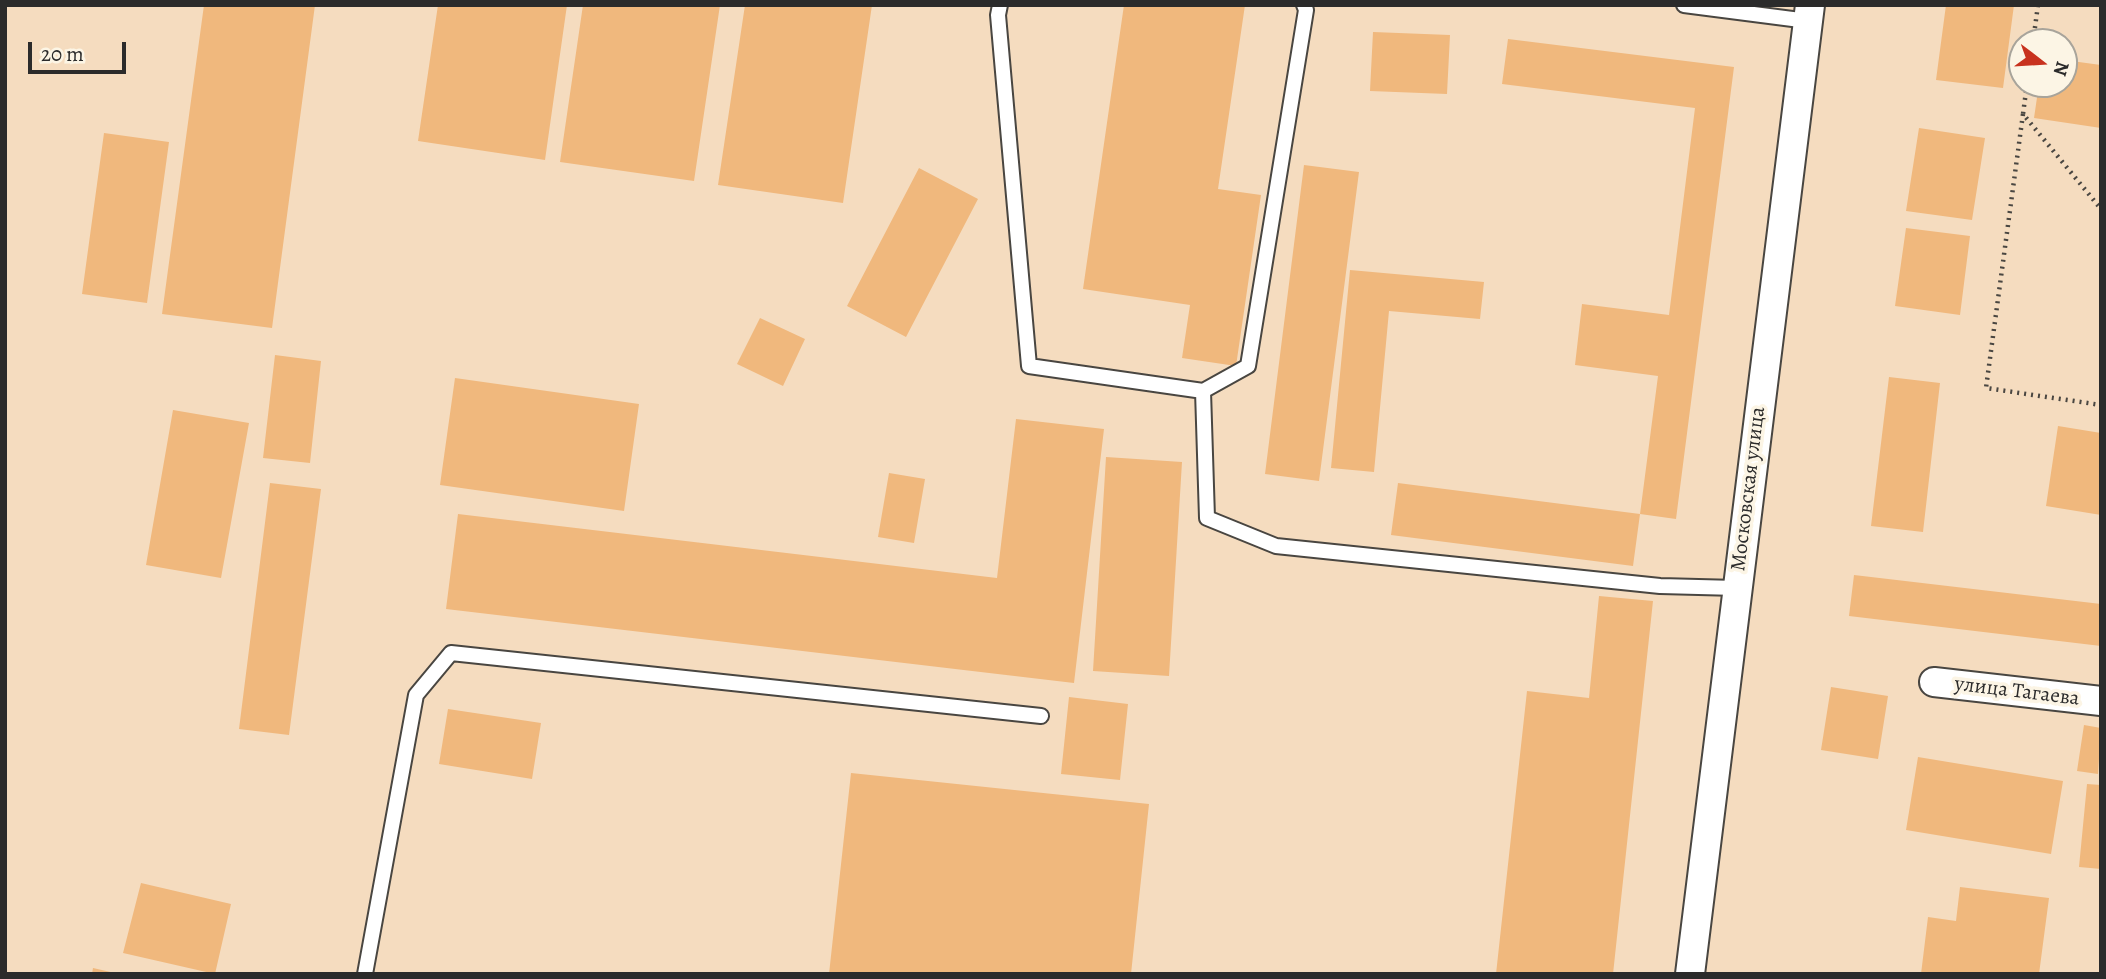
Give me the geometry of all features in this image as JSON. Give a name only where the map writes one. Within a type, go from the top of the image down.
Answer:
[{"type":"street","name":"Московская улица","points":[[1690,974],[1809,13]]},
{"type":"street","name":"улица Тагаева","points":[[1934,682],[2101,702]]},
{"type":"lane","points":[[1000,5],[1029,366],[1202,391],[1248,366],[1306,10],[1304,5]]},
{"type":"lane","points":[[1684,5],[1809,13]]},
{"type":"lane","points":[[1202,391],[1207,518],[1276,546],[1660,586],[1737,588]]},
{"type":"lane","points":[[365,974],[416,695],[451,653],[1041,716]]},
{"type":"path","points":[[2035,28],[2038,5]]},
{"type":"path","points":[[2025,98],[1986,388],[2101,405]]},
{"type":"path","points":[[2023,114],[2101,209]]},
{"type":"building","points":[[204,5],[315,5],[272,328],[162,314]]},
{"type":"building","points":[[438,5],[567,5],[545,160],[418,141]]},
{"type":"building","points":[[583,5],[720,5],[694,181],[560,162]]},
{"type":"building","points":[[745,5],[872,5],[843,203],[718,185]]},
{"type":"building","points":[[1124,5],[1245,5],[1218,189],[1261,195],[1236,366],[1182,358],[1190,305],[1083,289]]},
{"type":"building","points":[[1946,5],[2014,5],[2011,28],[2008,28],[2003,88],[1936,80]]},
{"type":"building","points":[[1373,32],[1450,35],[1447,94],[1370,91]]},
{"type":"building","points":[[1508,39],[1734,67],[1676,519],[1640,514],[1658,376],[1575,365],[1582,304],[1669,315],[1695,108],[1502,84]]},
{"type":"building","points":[[2078,62],[2101,65],[2101,128],[2034,118],[2037,98],[2078,98]]},
{"type":"building","points":[[1919,128],[1985,138],[1972,220],[1906,211]]},
{"type":"building","points":[[104,133],[169,142],[147,303],[82,294]]},
{"type":"building","points":[[1304,165],[1359,172],[1319,481],[1265,474]]},
{"type":"building","points":[[919,168],[978,199],[906,337],[847,306]]},
{"type":"building","points":[[1906,228],[1970,236],[1960,315],[1895,306]]},
{"type":"building","points":[[1350,270],[1484,282],[1480,319],[1389,311],[1374,472],[1331,468]]},
{"type":"building","points":[[760,318],[805,339],[783,386],[737,364]]},
{"type":"building","points":[[275,355],[321,361],[310,463],[263,458]]},
{"type":"building","points":[[1889,377],[1940,383],[1923,532],[1871,526]]},
{"type":"building","points":[[455,378],[639,404],[624,511],[440,485]]},
{"type":"building","points":[[173,410],[249,423],[221,578],[146,565]]},
{"type":"building","points":[[1016,419],[1104,429],[1074,683],[446,609],[458,514],[997,578]]},
{"type":"building","points":[[2058,426],[2101,433],[2101,515],[2046,506]]},
{"type":"building","points":[[1106,457],[1182,462],[1169,676],[1093,671]]},
{"type":"building","points":[[889,473],[925,479],[914,543],[878,537]]},
{"type":"building","points":[[270,483],[321,489],[289,735],[239,729]]},
{"type":"building","points":[[1398,483],[1640,514],[1633,566],[1391,535]]},
{"type":"building","points":[[1854,575],[2101,604],[2101,646],[1849,616]]},
{"type":"building","points":[[1599,596],[1653,601],[1613,974],[1496,974],[1527,691],[1589,698]]},
{"type":"building","points":[[1831,687],[1888,696],[1878,759],[1821,750]]},
{"type":"building","points":[[1069,697],[1128,704],[1120,780],[1061,774]]},
{"type":"building","points":[[448,709],[541,723],[532,779],[439,764]]},
{"type":"building","points":[[2084,725],[2101,728],[2098,774],[2077,771]]},
{"type":"building","points":[[1918,757],[2063,781],[2051,854],[1906,830]]},
{"type":"building","points":[[851,773],[1149,804],[1131,974],[829,974]]},
{"type":"building","points":[[2087,784],[2101,785],[2101,869],[2079,867]]},
{"type":"building","points":[[141,883],[231,904],[215,974],[123,953]]},
{"type":"building","points":[[1960,887],[2049,898],[2039,974],[1921,974],[1928,917],[1956,921]]},
{"type":"building","points":[[93,968],[115,973],[115,974],[92,974]]}]
